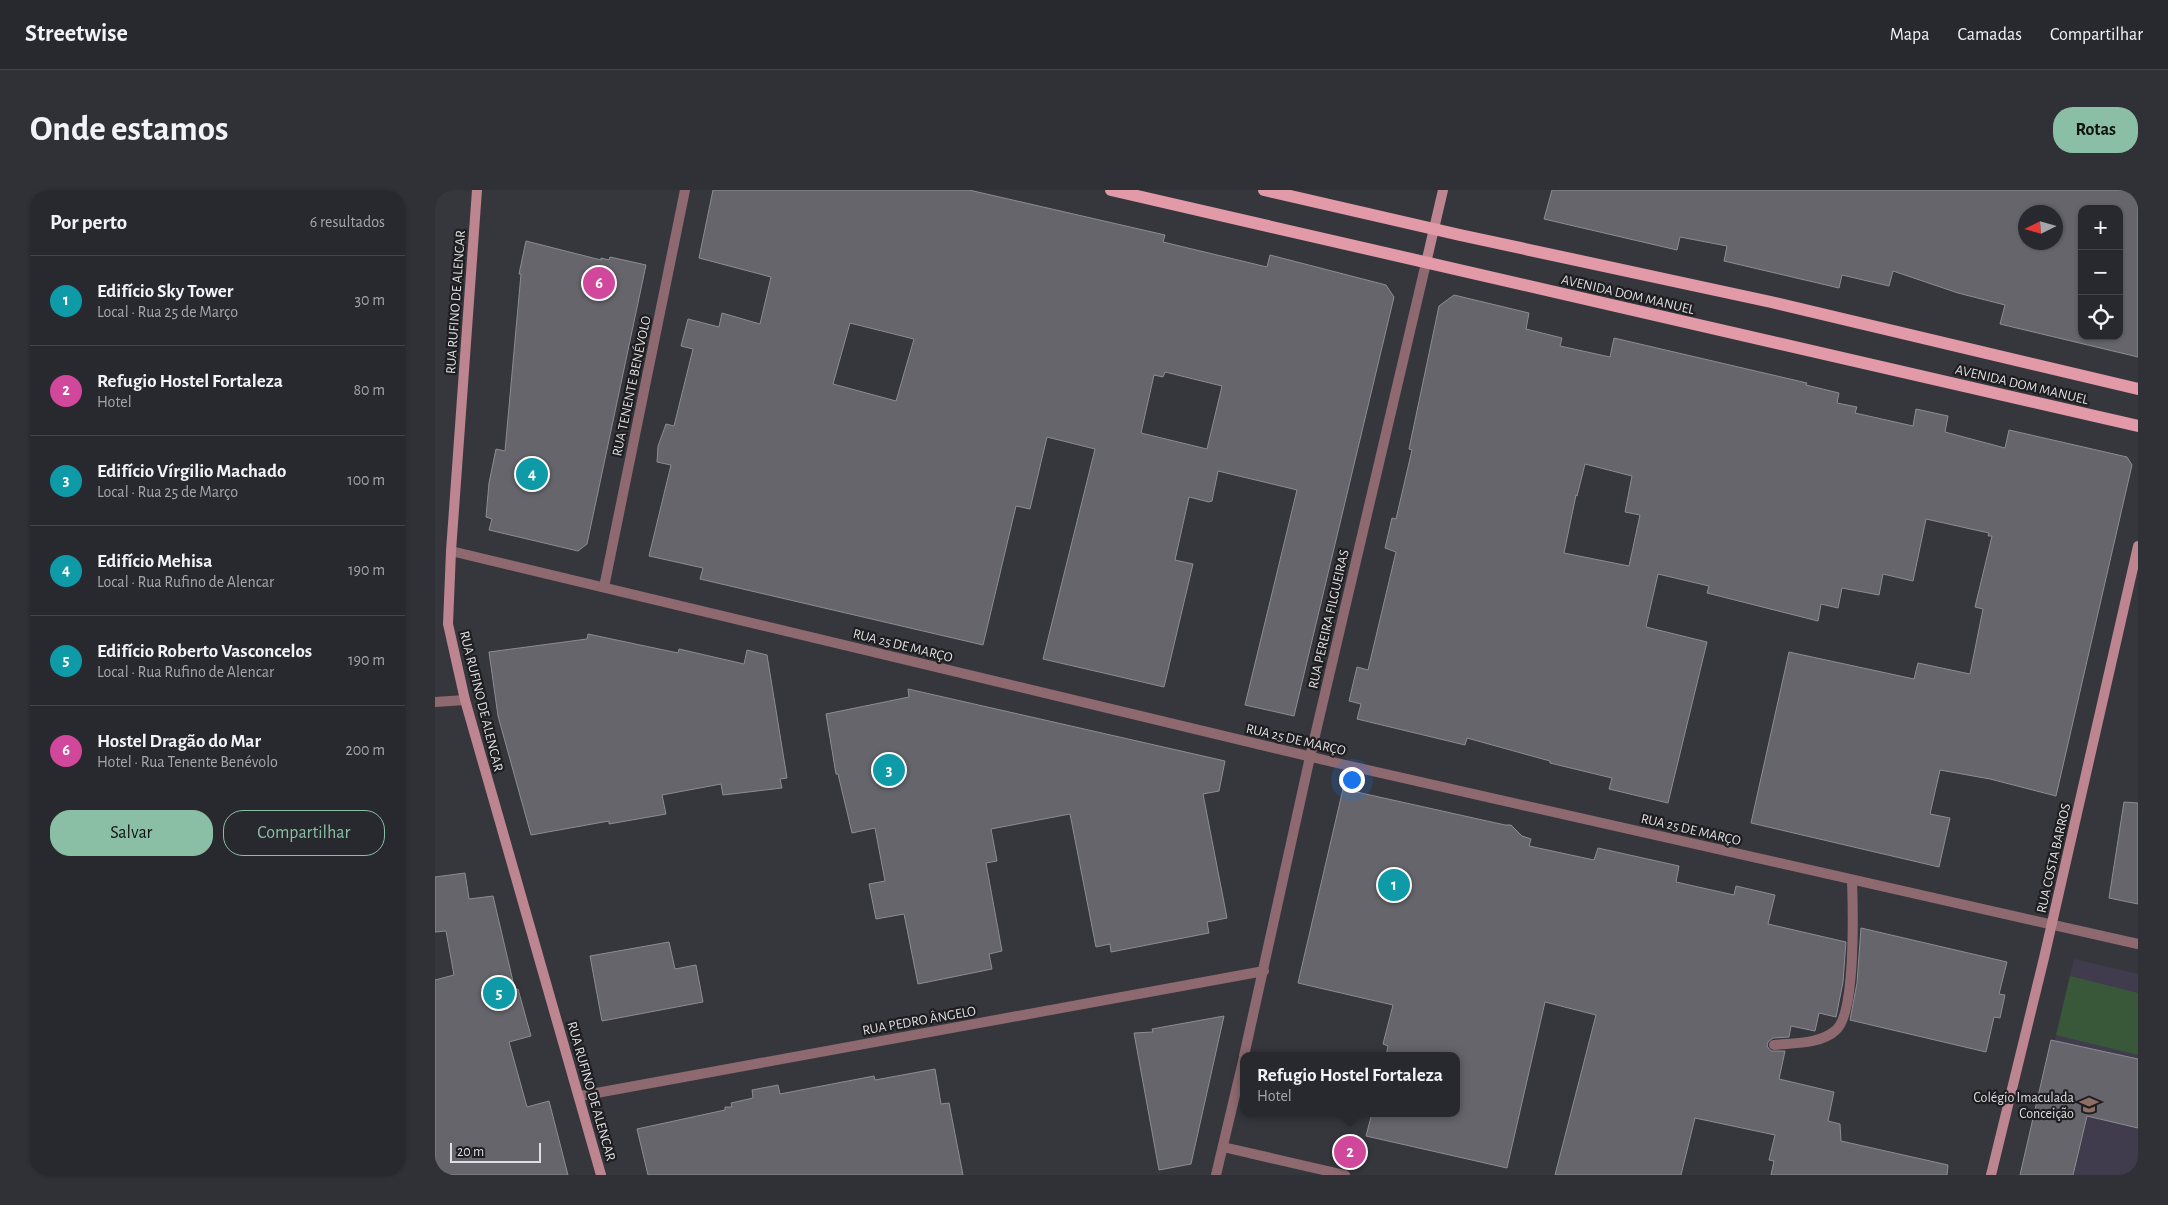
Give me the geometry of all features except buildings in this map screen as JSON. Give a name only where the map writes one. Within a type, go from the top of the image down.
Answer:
[{"type":"main road","name":"AVENIDA DOM MANUEL","points":[[1111,190],[2138,426]]},
{"type":"main road","name":"AVENIDA DOM MANUEL","points":[[1264,190],[1771,302],[2138,389]]},
{"type":"street","name":"RUA RUFINO DE ALENCAR","points":[[477,190],[451,551],[448,624],[465,700],[580,1096],[601,1175]]},
{"type":"street","name":"RUA TENENTE BENÉVOLO","points":[[603,587],[685,190]]},
{"type":"street","name":"RUA PEREIRA FILGUEIRAS","points":[[1245,1052],[1310,757],[1443,190]]},
{"type":"street","name":"RUA COSTA BARROS","points":[[1991,1175],[2138,546]]},
{"type":"street","name":"RUA 25 DE MARÇO","points":[[451,551],[1310,757],[2138,944]]},
{"type":"street","points":[[435,702],[465,700]]},
{"type":"street","points":[[1774,1045],[1826,1037],[1837,1029],[1845,1018],[1851,968],[1852,880]]},
{"type":"street","name":"RUA PEDRO ÂNGELO","points":[[580,1096],[1264,971]]},
{"type":"street","name":"RUA PEREIRA FILGUEIRAS","points":[[1216,1175],[1240,1073]]},
{"type":"street","points":[[1223,1147],[1345,1175]]},
{"type":"shaded area","name":"Colégio Imaculada Conceição","points":[[2074,959],[2138,974],[2138,1175],[2024,1175]]},
{"type":"green space","points":[[2070,976],[2138,993],[2138,1055],[2056,1035]]},
{"type":"place","name":"Hostel Dragão do Mar","points":[[599,283]]},
{"type":"place","name":"Edifício Mehisa","points":[[532,474]]},
{"type":"place","name":"Edifício Vírgilio Machado","points":[[889,770]]},
{"type":"place","name":"Edifício Sky Tower","points":[[1394,885]]},
{"type":"place","name":"Edifício Roberto Vasconcelos","points":[[499,993]]},
{"type":"place","name":"Colégio Imaculada Conceição","points":[[2089,1105]]},
{"type":"place","name":"Refugio Hostel Fortaleza","points":[[1350,1152]]}]
